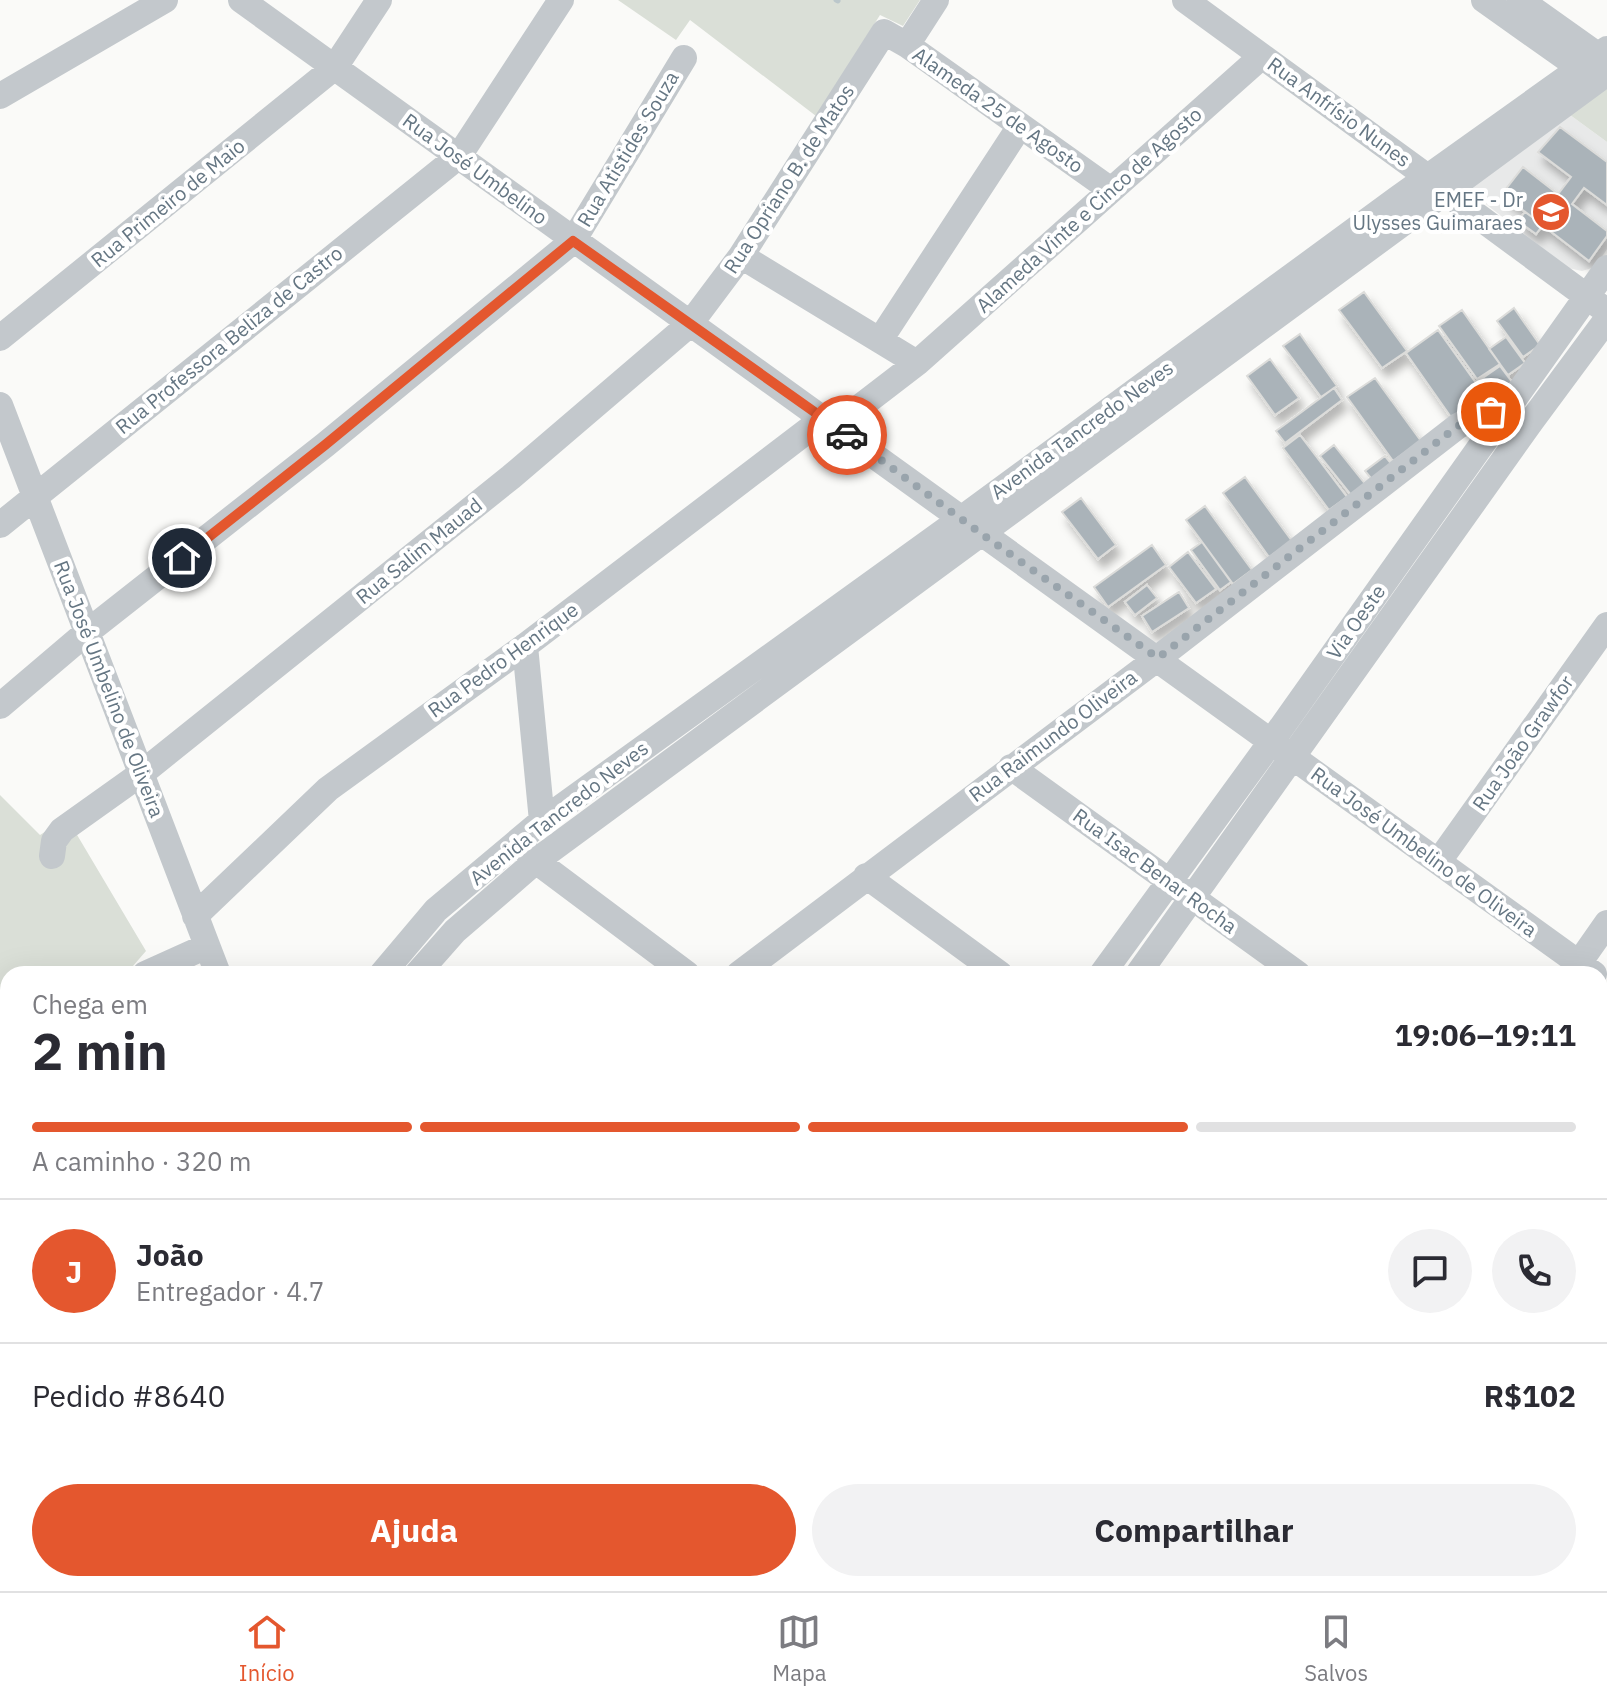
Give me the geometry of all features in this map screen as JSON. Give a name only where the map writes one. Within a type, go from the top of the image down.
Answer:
[{"type":"street","points":[[0,96],[165,0]]},
{"type":"street","name":"Rua José Umbelino","points":[[241,0],[1158,658]]},
{"type":"street","name":"Rua Primeiro de Maio","points":[[0,338],[335,67],[379,0]]},
{"type":"street","name":"Rua Professora Beliza de Castro","points":[[0,525],[459,156],[561,0]]},
{"type":"street","name":"Rua Opriano B. de Matos","points":[[690,324],[896,39],[936,0]]},
{"type":"street","name":"Rua Anfrísio Nunes","points":[[1185,0],[1597,304]]},
{"type":"street","points":[[1484,0],[1598,61]]},
{"type":"street","points":[[1520,0],[1598,61]]},
{"type":"street","name":"Alameda 25 de Agosto","points":[[896,39],[1111,190]]},
{"type":"street","name":"Alameda Vinte e Cinco de Agosto","points":[[830,422],[917,363],[1261,57]]},
{"type":"street","name":"Rua Atistides Souza","points":[[86,633],[325,445],[573,241],[684,58]]},
{"type":"street","name":"Avenida Tancredo Neves","points":[[424,966],[455,931],[536,861],[983,535],[1598,61]]},
{"type":"street","points":[[880,340],[1020,126]]},
{"type":"street","name":"Avenida Tancredo Neves","points":[[390,966],[436,910],[542,821],[1397,199],[1437,185]]},
{"type":"street","points":[[741,256],[917,363]]},
{"type":"street","name":"Via Oeste","points":[[1108,966],[1169,882],[1263,736],[1505,414],[1597,304],[1607,268]]},
{"type":"street","name":"Via Oeste","points":[[1144,966],[1607,319]]},
{"type":"street","name":"Rua Salim Mauad","points":[[52,856],[54,841],[62,830],[142,773],[511,477],[690,324]]},
{"type":"street","name":"Rua José Umbelino de Oliveira","points":[[0,405],[215,966]]},
{"type":"street","name":"Rua Raimundo Oliveira","points":[[749,966],[1158,658],[1458,426],[1479,414],[1491,412],[1530,423]]},
{"type":"street","name":"Rua Pedro Henrique","points":[[195,916],[328,789],[830,422]]},
{"type":"street","name":"Rua João Grawfor","points":[[1439,861],[1607,625]]},
{"type":"street","points":[[0,706],[86,633]]},
{"type":"street","points":[[525,646],[542,821]]},
{"type":"street","name":"Rua José Umbelino de Oliveira","points":[[1158,658],[1583,966]]},
{"type":"street","name":"Rua Isac Benar Rocha","points":[[1011,767],[1287,966]]},
{"type":"street","points":[[517,841],[536,861],[676,966]]},
{"type":"street","points":[[866,876],[989,966]]},
{"type":"street","points":[[1593,966],[1607,923]]},
{"type":"street","points":[[163,966],[207,946]]},
{"type":"shaded area","points":[[618,0],[920,0],[903,26],[880,15],[816,116],[690,20],[676,40]]},
{"type":"shaded area","points":[[1607,83],[1607,142],[1566,112]]},
{"type":"shaded area","name":"EMEF - Dr Ulysses Guimaraes","points":[[1566,112],[1607,142],[1607,249],[1595,267],[1582,271],[1568,268],[1467,187]]},
{"type":"shaded area","points":[[0,795],[40,835],[67,818],[146,951],[133,966],[0,966]]},
{"type":"building","points":[[1560,127],[1607,162],[1607,205],[1584,188],[1572,204],[1607,231],[1607,236],[1589,261],[1502,194],[1523,167],[1558,194],[1571,177],[1538,152]]},
{"type":"building","points":[[1525,212],[1543,225],[1536,234],[1518,221]]},
{"type":"building","points":[[1364,292],[1407,351],[1382,368],[1339,310]]},
{"type":"building","points":[[1514,308],[1540,345],[1523,357],[1497,321]]},
{"type":"building","points":[[1462,310],[1500,364],[1477,379],[1439,326]]},
{"type":"building","points":[[1438,330],[1486,397],[1453,420],[1406,353]]},
{"type":"building","points":[[1300,334],[1337,386],[1321,397],[1283,346]]},
{"type":"building","points":[[1506,337],[1525,363],[1508,375],[1489,349]]},
{"type":"building","points":[[1270,359],[1299,398],[1275,415],[1247,376]]},
{"type":"building","points":[[1500,366],[1512,382],[1488,398],[1477,382]]},
{"type":"building","points":[[1375,378],[1421,441],[1393,461],[1347,397]]},
{"type":"building","points":[[1334,388],[1342,400],[1285,443],[1276,431]]},
{"type":"building","points":[[1300,435],[1347,497],[1329,510],[1283,448]]},
{"type":"building","points":[[1334,445],[1366,485],[1352,496],[1320,456]]},
{"type":"building","points":[[1385,456],[1394,467],[1374,482],[1365,471]]},
{"type":"building","points":[[1245,477],[1292,541],[1269,557],[1223,493]]},
{"type":"building","points":[[1081,498],[1116,545],[1098,559],[1062,512]]},
{"type":"building","points":[[1205,506],[1252,570],[1233,584],[1186,520]]},
{"type":"building","points":[[1202,542],[1231,582],[1220,590],[1191,550]]},
{"type":"building","points":[[1152,545],[1166,565],[1108,607],[1094,587]]},
{"type":"building","points":[[1188,552],[1216,589],[1196,603],[1169,567]]},
{"type":"building","points":[[1147,585],[1157,598],[1135,615],[1125,602]]},
{"type":"building","points":[[1179,592],[1189,608],[1152,632],[1142,616]]},
{"type":"way so far","points":[[847,435],[1158,658],[1458,426],[1479,414],[1491,412]]},
{"type":"place","name":"EMEF - Dr Ulysses Guimaraes","points":[[1551,212]]},
{"type":"route","points":[[182,558],[573,241],[847,435]]}]
